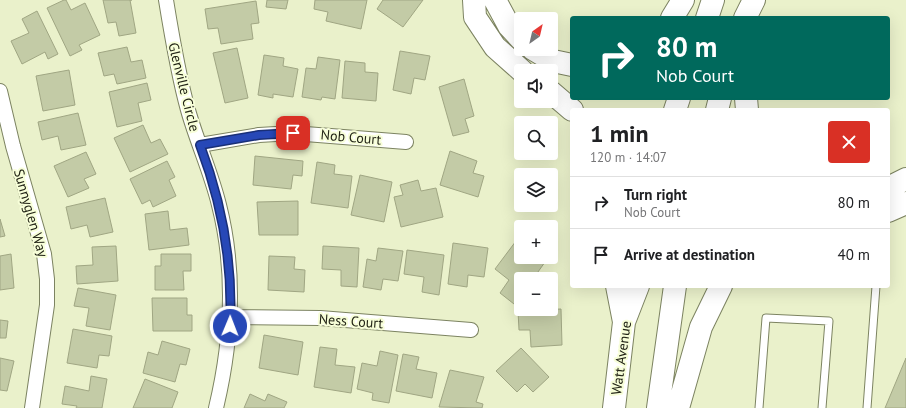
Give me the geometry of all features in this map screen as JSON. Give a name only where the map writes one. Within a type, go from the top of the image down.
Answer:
[{"type":"main road","points":[[474,0],[475,17],[495,48],[514,64]]},
{"type":"main road","points":[[495,0],[509,26],[514,31]]},
{"type":"main road","points":[[673,16],[683,0]]},
{"type":"main road","points":[[708,16],[714,0]]},
{"type":"main road","points":[[746,16],[754,0]]},
{"type":"main road","points":[[760,16],[763,0]]},
{"type":"main road","points":[[545,56],[553,61],[570,65]]},
{"type":"main road","points":[[558,98],[570,108]]},
{"type":"main road","points":[[890,187],[906,179]]},
{"type":"main road","points":[[890,209],[906,203]]},
{"type":"main road","points":[[617,288],[624,322]]},
{"type":"main road","name":"Watt Avenue","points":[[614,408],[624,322],[637,288]]},
{"type":"main road","points":[[658,408],[675,288]]},
{"type":"main road","points":[[678,408],[699,333],[720,288]]},
{"type":"street","name":"Glenville Circle","points":[[166,0],[178,70],[219,205],[230,277],[230,317],[223,378],[216,408]]},
{"type":"street","name":"Sunnyglen Way","points":[[0,91],[13,146],[44,254],[47,279],[47,305],[32,408]]},
{"type":"street","name":"Nob Court","points":[[200,145],[259,135],[293,133],[406,142]]},
{"type":"street","name":"Ness Court","points":[[230,317],[320,318],[471,330]]},
{"type":"lane","points":[[867,408],[876,288]]},
{"type":"lane","points":[[759,408],[766,318],[829,321],[822,408]]},
{"type":"building","points":[[66,0],[71,10],[85,3],[100,35],[79,45],[82,50],[70,56],[47,8]]},
{"type":"building","points":[[103,0],[130,0],[136,33],[119,36],[116,22],[108,23]]},
{"type":"building","points":[[267,0],[288,0],[286,9],[266,7]]},
{"type":"building","points":[[315,0],[367,0],[361,29],[326,21],[328,12],[314,9]]},
{"type":"building","points":[[383,0],[423,0],[403,27],[377,9]]},
{"type":"building","points":[[256,1],[259,23],[251,24],[253,39],[221,44],[218,28],[208,29],[205,9]]},
{"type":"building","points":[[37,11],[58,54],[48,59],[45,52],[22,64],[11,41],[29,33],[22,19]]},
{"type":"building","points":[[127,47],[131,62],[142,60],[146,78],[117,84],[114,74],[104,76],[98,53]]},
{"type":"building","points":[[237,48],[248,98],[225,103],[213,53]]},
{"type":"building","points":[[400,51],[430,56],[425,80],[414,78],[411,94],[393,90]]},
{"type":"building","points":[[264,55],[284,58],[283,66],[298,69],[293,97],[273,94],[273,98],[258,95]]},
{"type":"building","points":[[318,57],[340,60],[335,99],[322,97],[321,100],[302,97],[306,68],[316,69]]},
{"type":"building","points":[[345,61],[365,63],[365,72],[378,73],[376,101],[342,98]]},
{"type":"building","points":[[69,70],[75,105],[43,111],[36,76]]},
{"type":"building","points":[[464,79],[474,116],[465,119],[469,132],[453,136],[439,87]]},
{"type":"building","points":[[147,83],[151,100],[138,103],[142,121],[117,127],[109,92]]},
{"type":"building","points":[[78,113],[86,145],[61,150],[58,136],[42,140],[38,122]]},
{"type":"building","points":[[143,125],[151,143],[160,139],[168,154],[130,172],[114,138]]},
{"type":"building","points":[[450,151],[477,161],[473,173],[484,176],[478,197],[440,185]]},
{"type":"building","points":[[86,152],[96,174],[84,179],[89,188],[68,197],[54,166]]},
{"type":"building","points":[[255,156],[303,161],[302,176],[293,175],[291,189],[253,185]]},
{"type":"building","points":[[167,161],[175,177],[169,180],[176,196],[153,207],[150,200],[142,204],[130,179]]},
{"type":"building","points":[[317,162],[335,165],[334,174],[352,176],[348,208],[311,203]]},
{"type":"building","points":[[360,175],[392,182],[384,222],[351,215]]},
{"type":"building","points":[[418,180],[421,191],[436,188],[443,217],[401,227],[394,197],[403,195],[400,185]]},
{"type":"building","points":[[105,198],[113,232],[90,237],[87,225],[71,229],[66,207]]},
{"type":"building","points":[[298,201],[298,235],[259,235],[257,202]]},
{"type":"building","points":[[168,211],[170,230],[187,228],[189,245],[149,250],[145,214]]},
{"type":"building","points":[[0,219],[5,236],[0,237]]},
{"type":"building","points":[[453,243],[488,248],[484,277],[468,275],[467,287],[448,284]]},
{"type":"building","points":[[514,244],[514,264],[544,264],[538,272],[514,272],[514,304],[500,293],[509,280],[495,269]]},
{"type":"building","points":[[116,246],[118,281],[77,284],[76,266],[93,265],[92,247]]},
{"type":"building","points":[[323,246],[359,248],[357,287],[341,286],[341,270],[322,269]]},
{"type":"building","points":[[378,248],[403,251],[398,281],[383,279],[381,290],[363,287],[367,259],[376,261]]},
{"type":"building","points":[[407,250],[444,255],[439,295],[422,292],[424,277],[404,274]]},
{"type":"building","points":[[11,254],[14,288],[0,290],[0,256]]},
{"type":"building","points":[[161,254],[191,254],[191,271],[183,271],[184,290],[155,290],[155,266],[161,266]]},
{"type":"building","points":[[269,256],[295,257],[294,269],[305,270],[304,292],[268,290]]},
{"type":"building","points":[[78,288],[116,295],[110,330],[86,326],[89,308],[74,306]]},
{"type":"building","points":[[152,298],[187,298],[187,315],[192,315],[192,331],[153,331]]},
{"type":"building","points":[[558,309],[561,309],[562,345],[531,347],[530,330],[519,330],[518,316],[558,316]]},
{"type":"building","points":[[0,320],[8,321],[6,338],[0,338]]},
{"type":"building","points":[[73,329],[112,336],[109,356],[99,355],[97,368],[67,363]]},
{"type":"building","points":[[264,335],[303,342],[298,375],[259,368]]},
{"type":"building","points":[[162,341],[190,349],[186,365],[180,364],[175,382],[143,373],[148,352],[158,355]]},
{"type":"building","points":[[320,347],[337,349],[335,365],[355,367],[351,393],[314,387]]},
{"type":"building","points":[[521,348],[549,377],[533,392],[525,384],[517,392],[496,371]]},
{"type":"building","points":[[380,351],[398,355],[389,403],[372,400],[373,393],[357,389],[362,363],[377,366]]},
{"type":"building","points":[[403,354],[419,357],[416,369],[437,373],[432,398],[396,391]]},
{"type":"building","points":[[0,358],[14,361],[7,391],[0,390]]},
{"type":"building","points":[[906,358],[906,408],[885,408]]},
{"type":"building","points":[[450,370],[484,377],[476,402],[483,404],[482,408],[439,407]]},
{"type":"building","points":[[91,376],[107,379],[102,408],[76,408],[77,406],[62,404],[65,386],[89,391]]},
{"type":"building","points":[[145,379],[178,392],[172,408],[133,408]]},
{"type":"building","points":[[250,394],[265,401],[268,394],[287,402],[284,408],[244,408]]},
{"type":"route","points":[[230,326],[230,277],[224,234],[219,205],[207,163],[200,145],[259,135],[293,133]]}]
